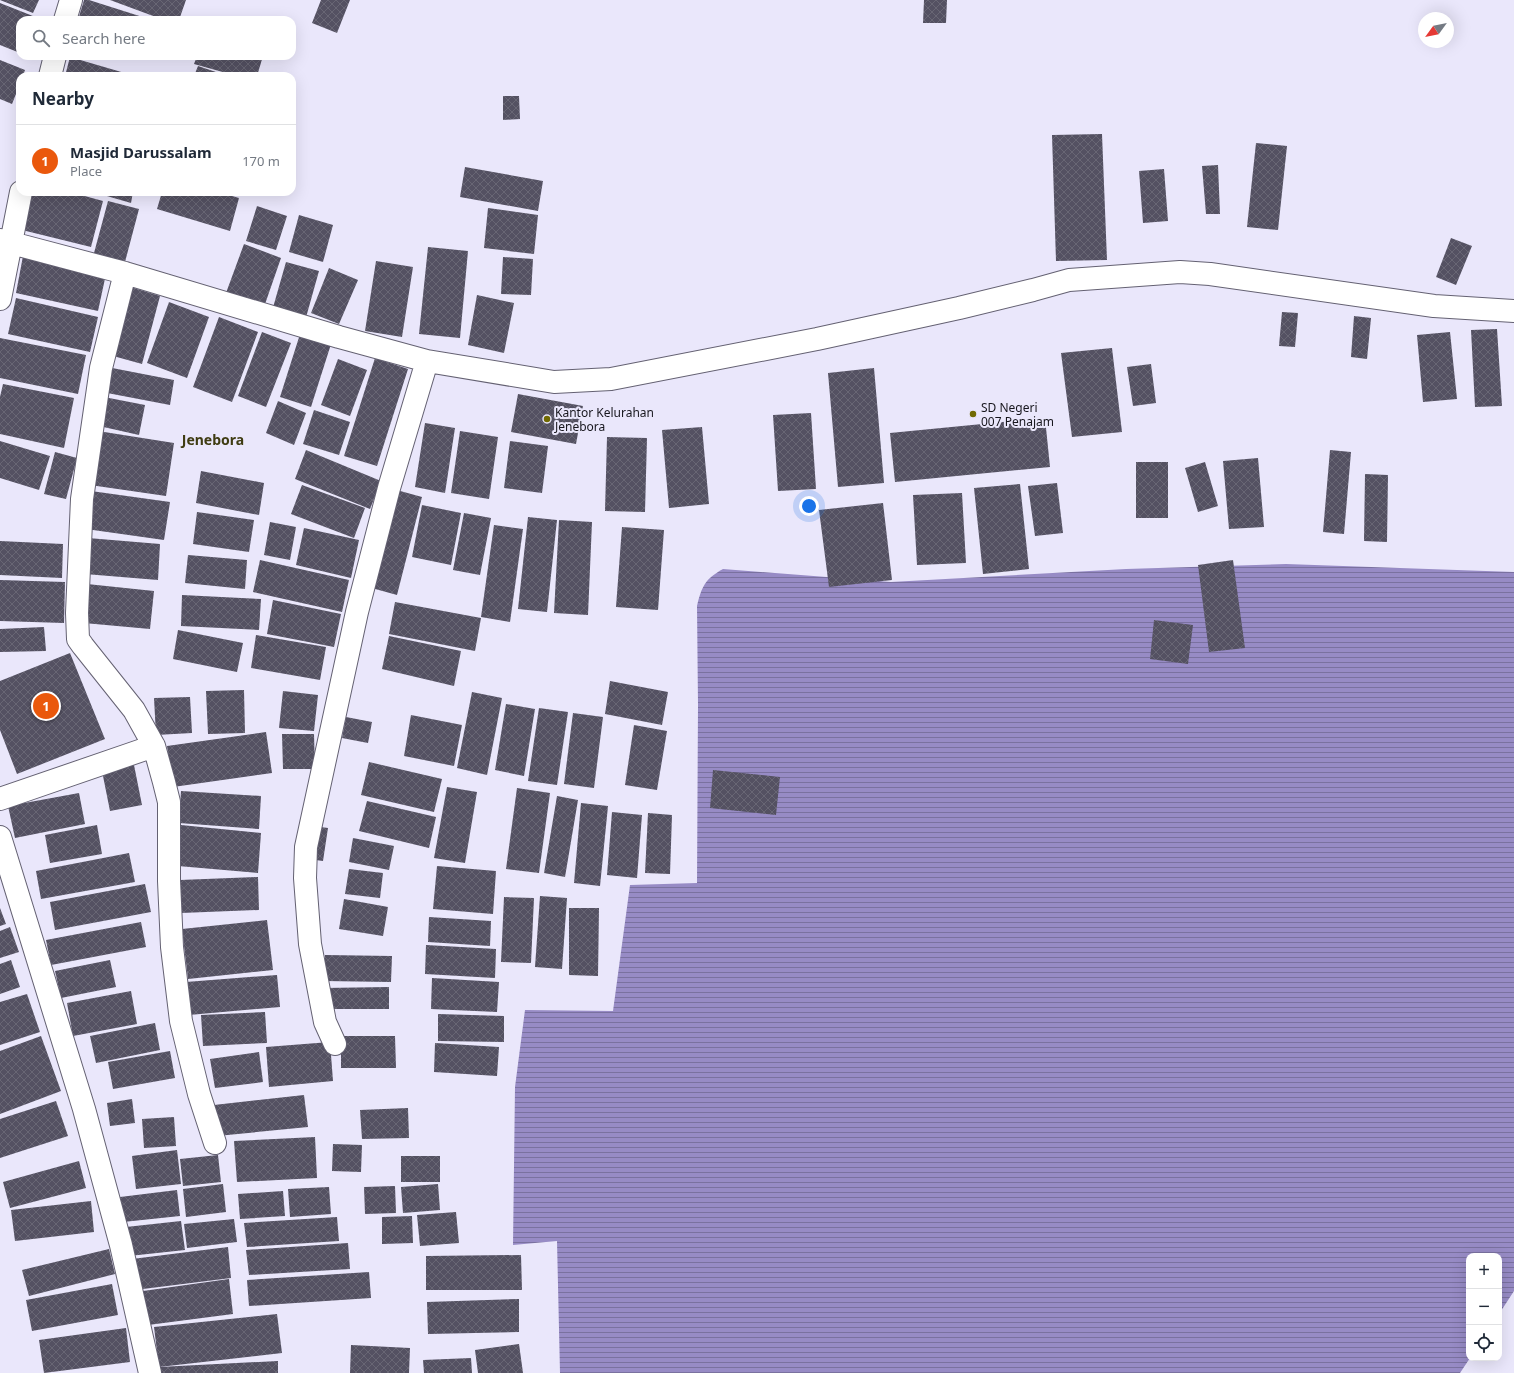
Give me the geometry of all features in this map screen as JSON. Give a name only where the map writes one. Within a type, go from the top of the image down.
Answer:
[{"type":"street","points":[[67,16],[71,0]]},
{"type":"street","points":[[51,72],[54,60]]},
{"type":"street","points":[[0,299],[6,242],[16,218],[20,196]]},
{"type":"street","points":[[6,242],[125,273],[339,338],[427,361],[554,382],[611,379],[817,339],[959,308],[1070,280],[1180,272],[1210,274],[1434,306],[1514,312]]},
{"type":"street","points":[[125,273],[101,368],[82,500],[76,613],[78,639],[134,710],[154,746],[169,802],[169,881],[172,947],[181,1020],[199,1094],[215,1143]]},
{"type":"street","points":[[335,1044],[325,1022],[310,944],[305,878],[306,847],[357,612],[389,488],[427,361]]},
{"type":"street","points":[[0,799],[154,746]]},
{"type":"street","points":[[0,837],[84,1109],[121,1245],[150,1373]]},
{"type":"shaded area","points":[[1286,564],[1514,572],[1514,1291],[1502,1309],[1502,1253],[1466,1253],[1466,1361],[1468,1361],[1460,1373],[560,1373],[557,1241],[513,1245],[515,1087],[525,1010],[613,1011],[630,885],[697,883],[697,606],[705,584],[712,576],[723,569],[891,582],[1126,569]]},
{"type":"building","points":[[0,0],[39,0],[33,13]]},
{"type":"building","points":[[84,0],[89,0],[139,16],[79,16]]},
{"type":"building","points":[[110,0],[186,0],[180,16],[153,16]]},
{"type":"building","points":[[321,0],[350,0],[337,33],[312,23]]},
{"type":"building","points":[[924,0],[947,0],[946,23],[923,23]]},
{"type":"building","points":[[0,3],[33,16],[16,16],[16,51],[0,45]]},
{"type":"building","points":[[0,60],[25,70],[24,72],[16,72],[16,94],[12,104],[0,99]]},
{"type":"building","points":[[69,60],[80,60],[121,72],[66,72]]},
{"type":"building","points":[[196,60],[262,60],[258,72],[223,72],[194,64]]},
{"type":"building","points":[[198,66],[216,72],[196,72]]},
{"type":"building","points":[[503,96],[519,96],[520,119],[503,120]]},
{"type":"building","points":[[1102,134],[1107,260],[1056,261],[1052,135]]},
{"type":"building","points":[[1256,143],[1287,146],[1278,230],[1247,227]]},
{"type":"building","points":[[1218,165],[1220,214],[1206,214],[1202,166]]},
{"type":"building","points":[[465,167],[543,181],[538,211],[460,197]]},
{"type":"building","points":[[1164,169],[1168,221],[1143,223],[1139,171]]},
{"type":"building","points":[[30,196],[85,196],[103,201],[91,247],[22,230]]},
{"type":"building","points":[[107,196],[132,196],[131,203]]},
{"type":"building","points":[[161,196],[232,196],[239,198],[230,231],[157,209]]},
{"type":"building","points":[[108,201],[139,209],[125,262],[94,253]]},
{"type":"building","points":[[257,206],[287,216],[276,250],[246,241]]},
{"type":"building","points":[[488,208],[538,215],[534,254],[484,248]]},
{"type":"building","points":[[299,215],[333,225],[323,262],[289,252]]},
{"type":"building","points":[[1451,238],[1472,246],[1456,285],[1436,277]]},
{"type":"building","points":[[244,244],[281,258],[264,307],[226,293]]},
{"type":"building","points":[[428,247],[468,251],[460,338],[419,334]]},
{"type":"building","points":[[23,256],[106,274],[98,311],[16,293]]},
{"type":"building","points":[[503,257],[533,259],[531,295],[501,294]]},
{"type":"building","points":[[376,261],[413,267],[402,337],[365,331]]},
{"type":"building","points":[[286,262],[319,271],[305,321],[272,311]]},
{"type":"building","points":[[329,268],[358,280],[339,324],[311,313]]},
{"type":"building","points":[[124,285],[160,296],[142,364],[106,354]]},
{"type":"building","points":[[477,295],[514,303],[504,353],[468,345]]},
{"type":"building","points":[[16,298],[98,317],[90,352],[8,334]]},
{"type":"building","points":[[169,302],[209,317],[187,378],[147,363]]},
{"type":"building","points":[[1282,312],[1298,313],[1295,347],[1279,346]]},
{"type":"building","points":[[1354,316],[1371,318],[1367,359],[1351,357]]},
{"type":"building","points":[[219,317],[258,332],[232,402],[193,387]]},
{"type":"building","points":[[1497,329],[1502,406],[1475,407],[1471,330]]},
{"type":"building","points":[[301,331],[332,341],[311,407],[280,397]]},
{"type":"building","points":[[262,332],[291,343],[266,407],[238,396]]},
{"type":"building","points":[[1450,332],[1457,399],[1423,402],[1417,335]]},
{"type":"building","points":[[0,338],[86,355],[78,394],[0,378]]},
{"type":"building","points":[[1112,348],[1122,432],[1072,437],[1061,353]]},
{"type":"building","points":[[375,358],[408,369],[377,466],[344,456]]},
{"type":"building","points":[[338,359],[367,370],[350,416],[321,405]]},
{"type":"building","points":[[1151,364],[1156,403],[1133,406],[1127,367]]},
{"type":"building","points":[[107,367],[174,380],[170,405],[102,392]]},
{"type":"building","points":[[874,368],[884,483],[838,487],[828,373]]},
{"type":"building","points":[[3,384],[74,398],[64,448],[0,434],[0,397]]},
{"type":"building","name":"Kantor Kelurahan Jenebora","points":[[518,394],[583,406],[576,444],[511,432]]},
{"type":"building","points":[[104,397],[145,405],[139,435],[99,426]]},
{"type":"building","points":[[278,401],[306,413],[294,445],[266,433]]},
{"type":"building","points":[[314,410],[350,422],[339,455],[303,444]]},
{"type":"building","points":[[811,413],[816,489],[778,491],[773,415]]},
{"type":"building","points":[[1045,418],[1050,467],[895,482],[890,433]]},
{"type":"building","points":[[425,423],[455,428],[445,493],[415,487]]},
{"type":"building","points":[[702,427],[709,504],[669,508],[662,430]]},
{"type":"building","points":[[98,431],[174,443],[166,496],[90,485]]},
{"type":"building","points":[[460,431],[498,437],[489,499],[451,493]]},
{"type":"building","points":[[607,437],[647,438],[645,512],[605,511]]},
{"type":"building","points":[[0,441],[50,456],[39,490],[0,478]]},
{"type":"building","points":[[510,441],[548,446],[542,493],[504,488]]},
{"type":"building","points":[[306,450],[381,481],[370,509],[295,479]]},
{"type":"building","points":[[1330,450],[1351,452],[1344,534],[1323,532]]},
{"type":"building","points":[[55,452],[77,458],[66,499],[44,494]]},
{"type":"building","points":[[1258,458],[1264,527],[1229,529],[1223,461]]},
{"type":"building","points":[[1136,462],[1168,462],[1168,518],[1136,518]]},
{"type":"building","points":[[1205,462],[1218,506],[1198,512],[1185,468]]},
{"type":"building","points":[[201,471],[264,483],[259,515],[196,503]]},
{"type":"building","points":[[1365,474],[1388,475],[1387,542],[1364,541]]},
{"type":"building","points":[[1057,483],[1063,533],[1035,536],[1028,486]]},
{"type":"building","points":[[1020,484],[1029,569],[983,574],[974,488]]},
{"type":"building","points":[[302,485],[365,508],[354,538],[291,514]]},
{"type":"building","points":[[393,489],[422,497],[397,595],[368,587]]},
{"type":"building","points":[[91,491],[170,502],[164,540],[86,529]]},
{"type":"building","points":[[962,493],[966,563],[917,565],[913,495]]},
{"type":"building","points":[[883,503],[892,580],[829,587],[819,510]]},
{"type":"building","points":[[422,505],[461,513],[451,565],[412,557]]},
{"type":"building","points":[[197,512],[254,520],[249,552],[193,544]]},
{"type":"building","points":[[464,513],[491,518],[480,575],[453,570]]},
{"type":"building","points":[[528,517],[557,520],[547,612],[518,609]]},
{"type":"building","points":[[559,520],[592,522],[588,615],[554,613]]},
{"type":"building","points":[[270,522],[296,527],[290,560],[264,555]]},
{"type":"building","points":[[494,525],[523,529],[510,622],[481,617]]},
{"type":"building","points":[[622,527],[664,530],[658,610],[616,607]]},
{"type":"building","points":[[304,528],[359,540],[351,578],[296,565]]},
{"type":"building","points":[[88,538],[160,544],[158,580],[85,574]]},
{"type":"building","points":[[0,541],[63,544],[62,578],[0,575]]},
{"type":"building","points":[[188,555],[247,560],[245,589],[185,583]]},
{"type":"building","points":[[260,560],[349,580],[342,612],[253,592]]},
{"type":"building","points":[[1233,560],[1245,648],[1209,652],[1198,565]]},
{"type":"building","points":[[0,580],[65,582],[64,623],[0,621]]},
{"type":"building","points":[[87,584],[154,591],[150,629],[84,623]]},
{"type":"building","points":[[182,595],[261,599],[259,630],[181,626]]},
{"type":"building","points":[[273,600],[341,614],[334,647],[267,634]]},
{"type":"building","points":[[395,602],[481,618],[475,651],[389,634]]},
{"type":"building","points":[[1154,620],[1193,625],[1188,664],[1150,659]]},
{"type":"building","points":[[44,627],[46,651],[0,652],[0,629]]},
{"type":"building","points":[[178,630],[243,643],[237,672],[173,659]]},
{"type":"building","points":[[256,635],[326,647],[320,680],[251,668]]},
{"type":"building","points":[[389,636],[461,651],[454,686],[382,669]]},
{"type":"building","points":[[70,653],[105,739],[17,774],[0,730],[0,681]]},
{"type":"building","points":[[610,681],[668,692],[662,725],[605,714]]},
{"type":"building","points":[[244,690],[245,733],[208,734],[206,691]]},
{"type":"building","points":[[283,691],[318,695],[314,731],[279,728]]},
{"type":"building","points":[[472,692],[502,698],[487,775],[457,768]]},
{"type":"building","points":[[190,697],[192,733],[156,735],[154,698]]},
{"type":"building","points":[[506,704],[535,709],[524,776],[495,770]]},
{"type":"building","points":[[539,708],[568,712],[557,785],[528,781]]},
{"type":"building","points":[[573,713],[603,717],[594,788],[564,784]]},
{"type":"building","points":[[411,715],[462,725],[454,766],[404,756]]},
{"type":"building","points":[[346,717],[372,722],[368,743],[342,738]]},
{"type":"building","points":[[634,725],[667,731],[657,790],[625,785]]},
{"type":"building","points":[[266,732],[272,773],[173,787],[167,746]]},
{"type":"building","points":[[282,734],[314,734],[315,769],[283,769]]},
{"type":"building","points":[[369,762],[442,779],[434,812],[361,795]]},
{"type":"building","points":[[134,765],[142,805],[110,811],[102,771]]},
{"type":"building","points":[[713,770],[780,777],[776,815],[710,808]]},
{"type":"building","points":[[447,787],[477,792],[465,863],[434,858]]},
{"type":"building","points":[[517,788],[550,793],[539,873],[506,869]]},
{"type":"building","points":[[181,791],[261,796],[259,829],[179,823]]},
{"type":"building","points":[[79,793],[85,824],[15,838],[8,806]]},
{"type":"building","points":[[557,796],[578,800],[565,877],[544,873]]},
{"type":"building","points":[[367,801],[436,817],[429,848],[359,831]]},
{"type":"building","points":[[581,803],[608,806],[600,886],[574,883]]},
{"type":"building","points":[[612,812],[642,815],[637,878],[607,875]]},
{"type":"building","points":[[648,813],[672,815],[670,874],[645,873]]},
{"type":"building","points":[[97,825],[102,854],[50,863],[45,835]]},
{"type":"building","points":[[181,825],[261,833],[258,873],[178,866]]},
{"type":"building","points":[[314,826],[328,828],[323,861],[308,859]]},
{"type":"building","points":[[353,838],[394,846],[389,870],[349,862]]},
{"type":"building","points":[[129,853],[135,882],[41,899],[36,871]]},
{"type":"building","points":[[437,866],[496,871],[493,914],[433,909]]},
{"type":"building","points":[[349,869],[383,873],[380,898],[345,894]]},
{"type":"building","points":[[258,877],[259,910],[181,913],[180,880]]},
{"type":"building","points":[[145,884],[151,912],[55,930],[50,902]]},
{"type":"building","points":[[540,896],[567,898],[562,969],[535,967]]},
{"type":"building","points":[[504,897],[534,898],[531,963],[501,962]]},
{"type":"building","points":[[344,899],[388,907],[383,936],[339,929]]},
{"type":"building","points":[[0,908],[6,924],[0,926]]},
{"type":"building","points":[[569,908],[599,908],[598,976],[569,975]]},
{"type":"building","points":[[429,917],[491,921],[490,946],[428,942]]},
{"type":"building","points":[[267,920],[273,970],[188,979],[182,929]]},
{"type":"building","points":[[141,922],[146,947],[51,965],[46,940]]},
{"type":"building","points":[[10,927],[19,952],[0,958],[0,931]]},
{"type":"building","points":[[426,945],[496,949],[495,978],[425,974]]},
{"type":"building","points":[[325,955],[392,956],[391,982],[324,981]]},
{"type":"building","points":[[11,960],[20,987],[0,994],[0,964]]},
{"type":"building","points":[[110,960],[116,987],[61,998],[55,971]]},
{"type":"building","points":[[277,975],[280,1007],[189,1015],[186,982]]},
{"type":"building","points":[[432,978],[499,982],[497,1012],[431,1009]]},
{"type":"building","points":[[389,987],[389,1009],[323,1009],[323,988]]},
{"type":"building","points":[[131,991],[137,1024],[73,1036],[67,1003]]},
{"type":"building","points":[[27,994],[40,1032],[0,1045],[0,1002]]},
{"type":"building","points":[[265,1012],[267,1043],[203,1046],[201,1015]]},
{"type":"building","points":[[438,1014],[504,1016],[504,1042],[438,1041]]},
{"type":"building","points":[[155,1023],[160,1050],[96,1063],[90,1036]]},
{"type":"building","points":[[41,1036],[61,1091],[0,1114],[0,1051]]},
{"type":"building","points":[[341,1036],[395,1036],[396,1068],[341,1068]]},
{"type":"building","points":[[330,1042],[333,1081],[269,1087],[266,1047]]},
{"type":"building","points":[[435,1043],[499,1047],[497,1076],[434,1072]]},
{"type":"building","points":[[170,1051],[175,1078],[113,1089],[108,1062]]},
{"type":"building","points":[[259,1052],[263,1082],[215,1088],[210,1059]]},
{"type":"building","points":[[304,1095],[308,1127],[217,1136],[214,1105]]},
{"type":"building","points":[[132,1099],[135,1123],[110,1126],[107,1103]]},
{"type":"building","points":[[56,1101],[68,1136],[0,1158],[0,1119]]},
{"type":"building","points":[[408,1108],[409,1138],[362,1139],[360,1110]]},
{"type":"building","points":[[174,1117],[176,1146],[144,1148],[142,1119]]},
{"type":"building","points":[[315,1137],[317,1178],[237,1182],[234,1141]]},
{"type":"building","points":[[333,1144],[362,1145],[361,1172],[332,1171]]},
{"type":"building","points":[[177,1150],[181,1184],[136,1189],[132,1156]]},
{"type":"building","points":[[218,1155],[221,1182],[183,1186],[180,1159]]},
{"type":"building","points":[[401,1156],[440,1156],[440,1182],[401,1182]]},
{"type":"building","points":[[79,1161],[86,1188],[10,1208],[3,1182]]},
{"type":"building","points":[[223,1184],[226,1212],[186,1217],[183,1189]]},
{"type":"building","points":[[438,1184],[440,1210],[403,1213],[401,1187]]},
{"type":"building","points":[[395,1186],[396,1213],[365,1214],[364,1187]]},
{"type":"building","points":[[329,1187],[331,1214],[290,1217],[288,1189]]},
{"type":"building","points":[[177,1190],[180,1216],[123,1222],[120,1197]]},
{"type":"building","points":[[283,1191],[285,1216],[240,1219],[238,1194]]},
{"type":"building","points":[[91,1201],[94,1232],[15,1241],[11,1210]]},
{"type":"building","points":[[456,1212],[459,1243],[420,1246],[417,1215]]},
{"type":"building","points":[[412,1216],[413,1243],[382,1244],[382,1217]]},
{"type":"building","points":[[337,1217],[339,1241],[247,1247],[244,1223]]},
{"type":"building","points":[[234,1219],[237,1242],[187,1248],[184,1224]]},
{"type":"building","points":[[181,1221],[185,1250],[129,1256],[126,1227]]},
{"type":"building","points":[[348,1243],[350,1269],[249,1275],[246,1250]]},
{"type":"building","points":[[228,1247],[231,1278],[135,1290],[132,1259]]},
{"type":"building","points":[[109,1249],[115,1274],[29,1296],[22,1270]]},
{"type":"building","points":[[521,1255],[522,1290],[426,1290],[426,1256]]},
{"type":"building","points":[[369,1272],[371,1298],[249,1306],[247,1280]]},
{"type":"building","points":[[229,1279],[233,1314],[148,1325],[143,1291]]},
{"type":"building","points":[[112,1284],[118,1315],[32,1331],[26,1300]]},
{"type":"building","points":[[519,1299],[519,1332],[428,1334],[427,1302]]},
{"type":"building","points":[[277,1314],[282,1353],[159,1367],[154,1327]]},
{"type":"building","points":[[126,1328],[130,1362],[44,1373],[39,1340]]},
{"type":"building","points":[[519,1344],[523,1373],[478,1373],[475,1350]]},
{"type":"building","points":[[351,1345],[410,1348],[409,1373],[350,1373]]},
{"type":"building","points":[[471,1358],[472,1373],[424,1373],[423,1360]]},
{"type":"building","points":[[278,1361],[278,1373],[160,1373],[159,1367]]},
{"type":"place","name":"SD Negeri 007 Penajam","points":[[973,414]]},
{"type":"place","name":"Kantor Kelurahan Jenebora","points":[[547,419]]},
{"type":"place","name":"Masjid Darussalam","points":[[46,706]]},
{"type":"district","name":"Jenebora","points":[[213,439]]}]
